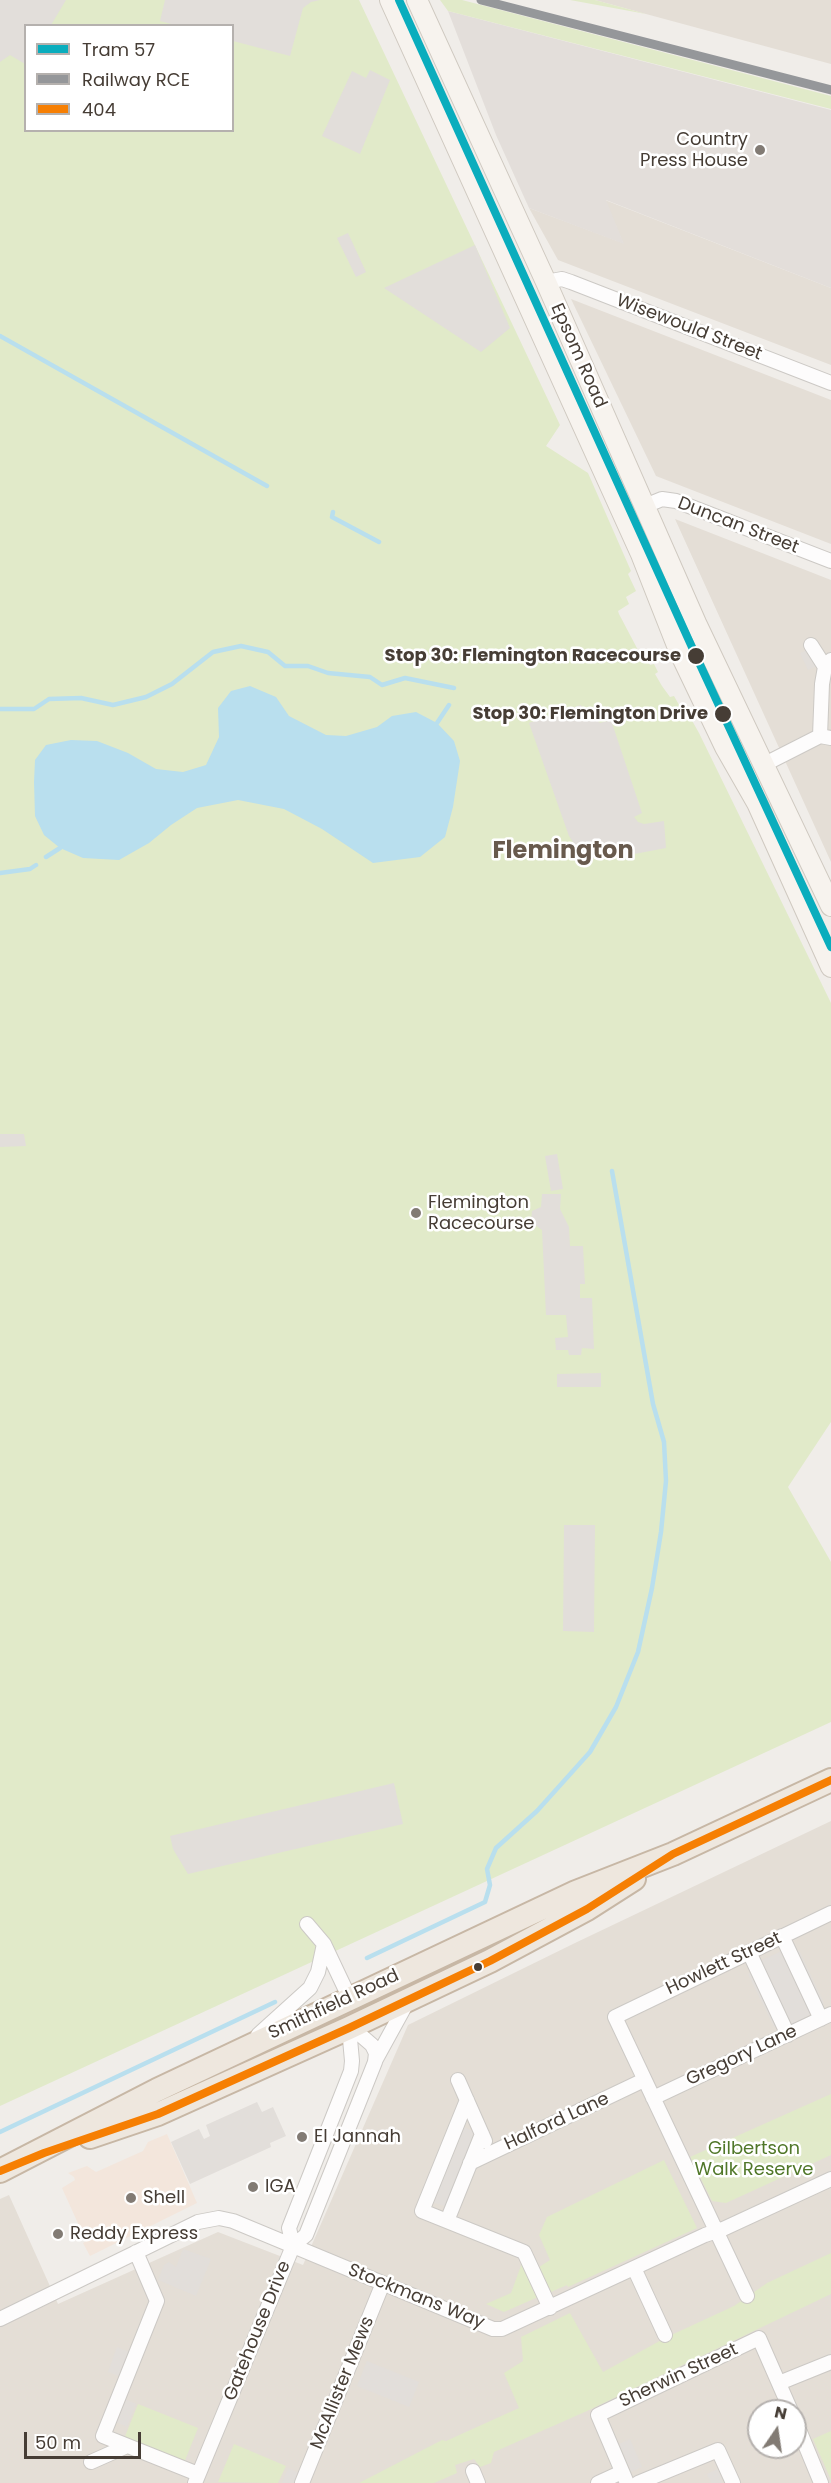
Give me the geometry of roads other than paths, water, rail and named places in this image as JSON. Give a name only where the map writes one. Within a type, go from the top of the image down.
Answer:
[{"type":"highway","name":"Smithfield Road","points":[[1,2171],[243,2048],[576,1892],[674,1854],[831,1780]]},
{"type":"highway","name":"Smithfield Road","points":[[1,2171],[44,2153],[158,2114],[409,2000],[490,1961],[587,1909],[674,1854]]},
{"type":"highway","points":[[315,2015],[349,2028],[350,1999]]},
{"type":"main road","name":"Epsom Road","points":[[390,0],[641,554],[680,653],[726,747],[757,803],[831,967]]},
{"type":"main road","name":"Epsom Road","points":[[417,0],[546,282],[696,623],[831,906]]},
{"type":"street","name":"Wisewould Street","points":[[546,282],[562,279],[571,282],[831,383]]},
{"type":"street","name":"Duncan Street","points":[[645,506],[662,499],[676,501],[831,561]]},
{"type":"street","points":[[763,765],[825,737],[820,704],[828,664],[811,645]]},
{"type":"street","name":"Howlett Street","points":[[644,2080],[615,2019],[616,2014],[831,1913]]},
{"type":"street","points":[[307,1924],[324,1944],[350,1999]]},
{"type":"street","points":[[782,1936],[826,2017]]},
{"type":"street","points":[[243,2048],[310,1988],[318,1972],[324,1944]]},
{"type":"street","points":[[748,1952],[788,2035]]},
{"type":"street","name":"Gatehouse Drive","points":[[197,2479],[293,2246],[306,2235],[375,2061],[409,2000]]},
{"type":"street","name":"Gregory Lane","points":[[653,2098],[826,2017]]},
{"type":"street","points":[[349,2028],[372,2045],[376,2055],[375,2061]]},
{"type":"street","name":"Gatehouse Drive","points":[[293,2246],[289,2228],[351,2069],[349,2028]]},
{"type":"street","points":[[458,2080],[491,2153]]},
{"type":"street","points":[[644,2080],[747,2296]]},
{"type":"street","name":"Halford Lane","points":[[470,2163],[644,2080]]},
{"type":"street","points":[[467,2100],[422,2211],[524,2252],[550,2308]]},
{"type":"street","points":[[447,2221],[482,2134]]},
{"type":"street","points":[[317,2160],[333,2167]]},
{"type":"street","name":"Stockmans Way","points":[[0,2319],[198,2222],[212,2218],[233,2221],[495,2329],[504,2329],[831,2179]]},
{"type":"street","points":[[136,2252],[157,2301],[103,2436],[197,2479]]},
{"type":"street","points":[[634,2268],[665,2335]]},
{"type":"street","name":"McAllister Mews","points":[[302,2483],[383,2283]]},
{"type":"street","name":"Sherwin Street","points":[[625,2478],[598,2415],[759,2338],[779,2383]]},
{"type":"street","points":[[786,2399],[779,2383],[831,2362]]},
{"type":"street","points":[[91,2462],[128,2446]]},
{"type":"street","points":[[806,2483],[820,2480],[807,2449]]},
{"type":"street","points":[[638,2483],[718,2450],[733,2483]]},
{"type":"street","points":[[598,2483],[625,2478]]},
{"type":"water","points":[[250,686],[276,697],[289,716],[326,735],[346,736],[377,727],[392,716],[416,712],[437,723],[454,741],[460,761],[453,807],[445,837],[420,857],[373,863],[322,829],[284,809],[238,800],[197,808],[149,843],[119,860],[83,858],[60,848],[44,835],[35,816],[34,782],[35,760],[46,745],[71,740],[97,741],[128,753],[156,769],[183,772],[206,765],[219,737],[218,708],[231,691]]},
{"type":"waterway","points":[[0,336],[267,486]]},
{"type":"waterway","points":[[333,512],[332,517],[379,542]]},
{"type":"waterway","points":[[0,709],[34,709],[49,699],[81,698],[113,705],[146,697],[172,684],[213,652],[241,646],[268,652],[285,666],[308,666],[328,673],[370,677],[382,685],[405,678],[454,688]]},
{"type":"waterway","points":[[437,723],[449,705]]},
{"type":"waterway","points":[[46,857],[60,848]]},
{"type":"waterway","points":[[0,873],[30,869],[36,865]]},
{"type":"waterway","points":[[367,1958],[485,1902],[490,1885],[487,1869],[496,1848],[537,1811],[590,1752],[616,1707],[638,1652],[661,1532],[666,1481],[664,1442],[653,1404],[612,1171]]},
{"type":"waterway","points":[[0,2132],[275,2002]]},
{"type":"tram line","name":"57","points":[[399,0],[696,656],[831,947]]},
{"type":"rail line","name":"RCE","points":[[481,0],[831,90]]},
{"type":"place","name":"Country Press House","points":[[760,150]]},
{"type":"place","name":"Stop 30: Flemington Racecourse","points":[[696,656]]},
{"type":"place","name":"Stop 30: Flemington Drive","points":[[723,714]]},
{"type":"place","name":"Flemington Racecourse","points":[[416,1213]]},
{"type":"place","name":"El Jannah","points":[[302,2137]]},
{"type":"place","name":"IGA","points":[[253,2187]]},
{"type":"place","name":"Shell","points":[[131,2198]]},
{"type":"place","name":"Reddy Express","points":[[58,2234]]},
{"type":"district","name":"Flemington","points":[[563,852]]},
{"type":"park label","name":"Gilbertson Walk Reserve","points":[[754,2159]]}]
